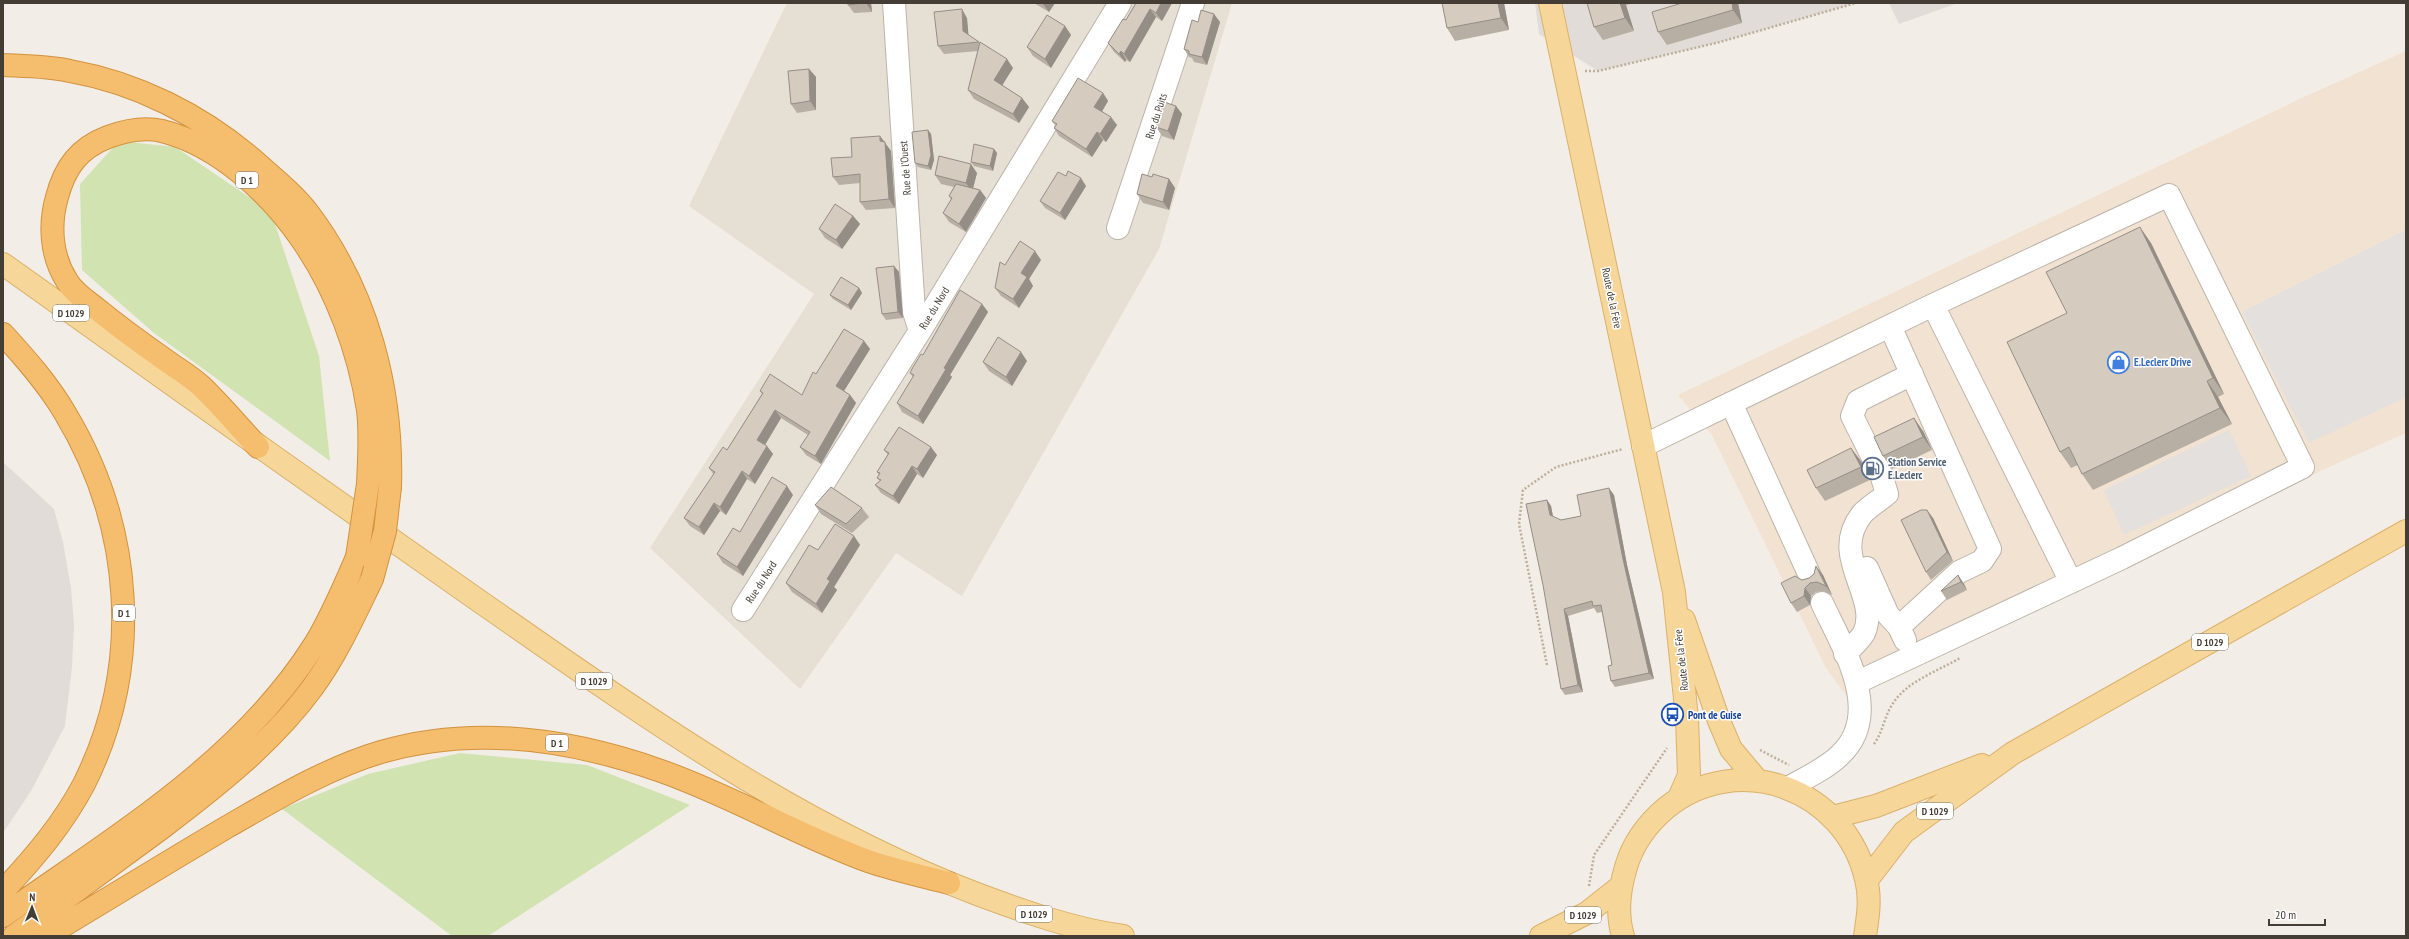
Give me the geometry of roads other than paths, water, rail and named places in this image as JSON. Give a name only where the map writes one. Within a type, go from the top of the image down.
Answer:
[{"type":"highway","name":"D 1","points":[[3,65],[70,70],[108,79],[181,109],[238,147],[279,182],[308,213],[339,262],[370,332],[381,372],[388,413],[391,454],[390,487],[385,531],[372,579],[345,636],[327,668],[296,710],[215,788],[14,936]]},
{"type":"highway","name":"D 1","points":[[3,916],[174,792],[239,736],[269,705],[315,644],[335,608],[357,557],[368,484],[368,411],[357,358],[333,297],[302,240],[256,188],[231,166],[204,149],[160,130],[138,130],[116,134],[96,141],[84,148],[74,160],[66,174],[55,204],[52,222],[53,243],[55,254],[67,281],[76,292],[128,334],[200,386],[258,447]]},
{"type":"highway","name":"D 1","points":[[3,334],[34,370],[64,412],[100,488],[115,541],[123,604],[124,628],[118,685],[109,721],[84,784],[48,839],[3,891]]},
{"type":"highway","name":"D 1","points":[[46,936],[282,795],[349,762],[390,750],[460,739],[515,738],[552,742],[614,756],[710,790],[869,861],[949,883]]},
{"type":"main road","name":"Route de la Fère","points":[[1550,3],[1674,592],[1687,718],[1689,775],[1679,798]]},
{"type":"main road","name":"D 1029","points":[[3,264],[258,447],[674,736],[827,826],[949,883],[1027,912],[1091,931],[1123,936]]},
{"type":"main road","name":"D 1029","points":[[1866,880],[1904,832],[2013,753],[2406,531]]},
{"type":"main road","name":"Route de la Fère","points":[[1674,592],[1718,721],[1731,749],[1757,780]]},
{"type":"main road","name":"D 1029","points":[[1833,817],[1876,806],[2013,753]]},
{"type":"main road","points":[[1623,936],[1619,909],[1620,887],[1630,852],[1651,821],[1679,798],[1716,783],[1757,780],[1788,788],[1812,800],[1833,817],[1848,836],[1860,857],[1866,880],[1869,908],[1865,936]]},
{"type":"main road","name":"D 1029","points":[[1541,936],[1587,913],[1620,887]]},
{"type":"street","name":"Rue de l'Ouest","points":[[894,3],[914,312],[920,331]]},
{"type":"street","name":"Rue du Nord","points":[[743,610],[920,331],[1120,3]]},
{"type":"street","name":"Rue du Puits","points":[[1118,228],[1193,3]]},
{"type":"street","points":[[1643,446],[1933,305],[2169,195],[2303,467],[2071,582],[1858,682]]},
{"type":"street","points":[[1933,305],[2071,582]]},
{"type":"street","points":[[1890,326],[1990,549],[1982,561],[1959,572],[1899,627]]},
{"type":"street","points":[[1845,654],[1864,633],[1867,614],[1863,594],[1851,564],[1852,534],[1863,514],[1887,494],[1882,474],[1852,416],[1858,401],[1912,374]]},
{"type":"street","points":[[1731,403],[1810,576]]},
{"type":"street","points":[[1852,534],[1888,615],[1899,627],[1912,657]]},
{"type":"street","points":[[1788,788],[1823,768],[1841,755],[1855,734],[1859,717],[1858,682],[1822,603]]},
{"type":"place","name":"E.Leclerc Drive","points":[[2119,362]]},
{"type":"place","name":"Station Service E.Leclerc","points":[[1872,468]]},
{"type":"place","name":"Pont de Guise","points":[[1673,715]]}]
